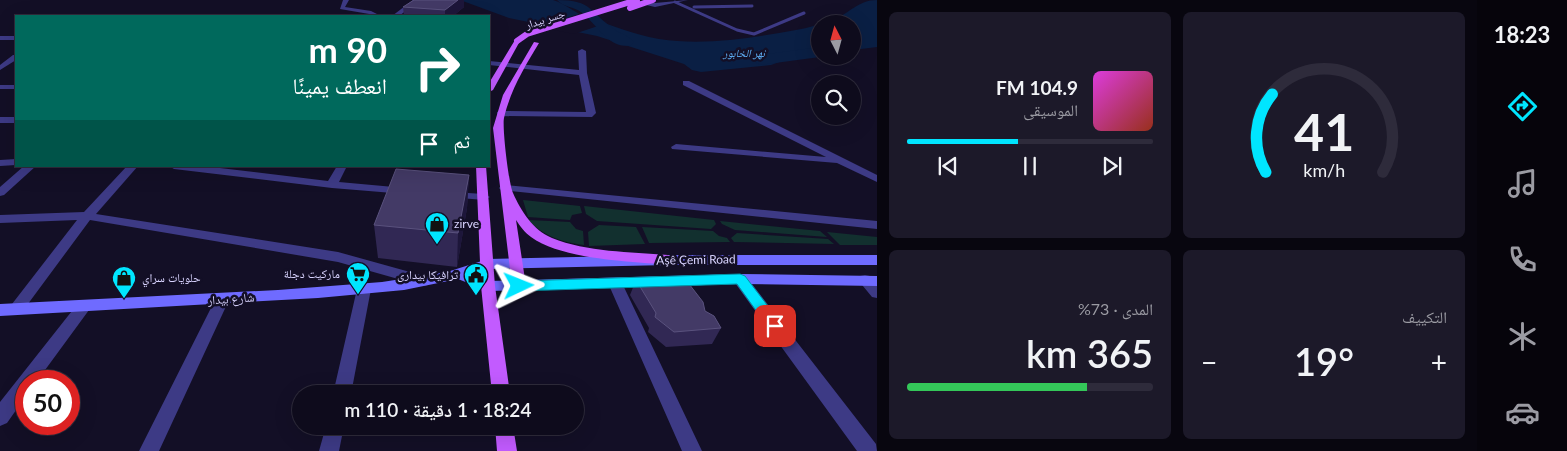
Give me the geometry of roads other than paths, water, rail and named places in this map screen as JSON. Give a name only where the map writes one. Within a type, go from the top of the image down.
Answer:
[{"type":"main road","name":"جسر بيدار","points":[[503,63],[517,41],[527,34],[637,0]]},
{"type":"main road","name":"جسر بيدار","points":[[560,32],[652,0]]},
{"type":"main road","points":[[519,286],[498,128],[500,114],[522,65],[539,40]]},
{"type":"main road","points":[[490,85],[503,63]]},
{"type":"main road","points":[[481,167],[488,286],[500,385]]},
{"type":"main road","points":[[505,188],[517,211],[537,235],[557,243],[582,249],[668,260]]},
{"type":"main road","name":"Aşê Çemi Road","points":[[488,264],[668,260],[877,260]]},
{"type":"main road","name":"شارع بيدار","points":[[0,310],[222,300],[364,289],[462,275],[488,264]]},
{"type":"main road","points":[[462,275],[488,286]]},
{"type":"main road","name":"Aşê Çemi Road","points":[[488,286],[740,279],[871,281]]},
{"type":"main road","points":[[505,435],[507,451]]},
{"type":"street","points":[[346,0],[342,8],[369,12],[376,15]]},
{"type":"street","points":[[395,15],[417,0]]},
{"type":"street","points":[[630,0],[655,5],[685,0]]},
{"type":"street","points":[[0,38],[15,38]]},
{"type":"street","points":[[500,114],[590,115],[583,73],[582,51]]},
{"type":"street","points":[[0,68],[15,58]]},
{"type":"street","points":[[490,63],[583,73]]},
{"type":"street","points":[[686,83],[840,162],[877,178]]},
{"type":"street","points":[[0,87],[15,87]]},
{"type":"street","points":[[0,120],[15,120]]},
{"type":"street","points":[[676,148],[840,162]]},
{"type":"street","points":[[0,163],[15,162]]},
{"type":"street","points":[[0,192],[30,167]]},
{"type":"street","points":[[17,308],[87,216],[132,167]]},
{"type":"street","points":[[182,167],[332,185],[417,192]]},
{"type":"street","points":[[332,185],[341,167]]},
{"type":"street","points":[[505,188],[877,225]]},
{"type":"street","points":[[436,193],[484,197]]},
{"type":"street","points":[[0,219],[87,216],[338,257],[423,282]]},
{"type":"street","points":[[740,279],[869,451]]},
{"type":"street","points":[[871,281],[877,293]]},
{"type":"street","points":[[615,283],[692,451]]},
{"type":"street","points":[[344,385],[364,289]]},
{"type":"street","points":[[149,451],[222,300]]},
{"type":"street","points":[[36,370],[84,306]]},
{"type":"street","points":[[0,417],[15,398]]},
{"type":"street","points":[[330,451],[333,435]]},
{"type":"lane","points":[[675,2],[691,7],[746,34],[760,32],[804,13]]},
{"type":"lane","points":[[691,7],[752,6]]},
{"type":"water","name":"نهر الخابور","points":[[460,0],[553,0],[579,14],[624,30],[659,39],[676,41],[693,42],[745,38],[811,26],[811,51],[771,65],[701,72],[692,70],[684,64],[597,36],[509,18]]},
{"type":"water","points":[[877,0],[877,47],[861,49],[861,15],[842,15],[864,2]]},
{"type":"waterway","name":"نهر الخابور","points":[[563,0],[585,9],[608,32],[626,42]]},
{"type":"waterway","name":"نهر الخابور","points":[[760,60],[811,53]]},
{"type":"place","name":"zirve","points":[[437,245]]},
{"type":"place","name":"ماركيت دجلة","points":[[358,295]]},
{"type":"place","name":"ترافيكا بيدارى","points":[[476,296]]},
{"type":"place","name":"حلويات سراي","points":[[124,299]]}]
